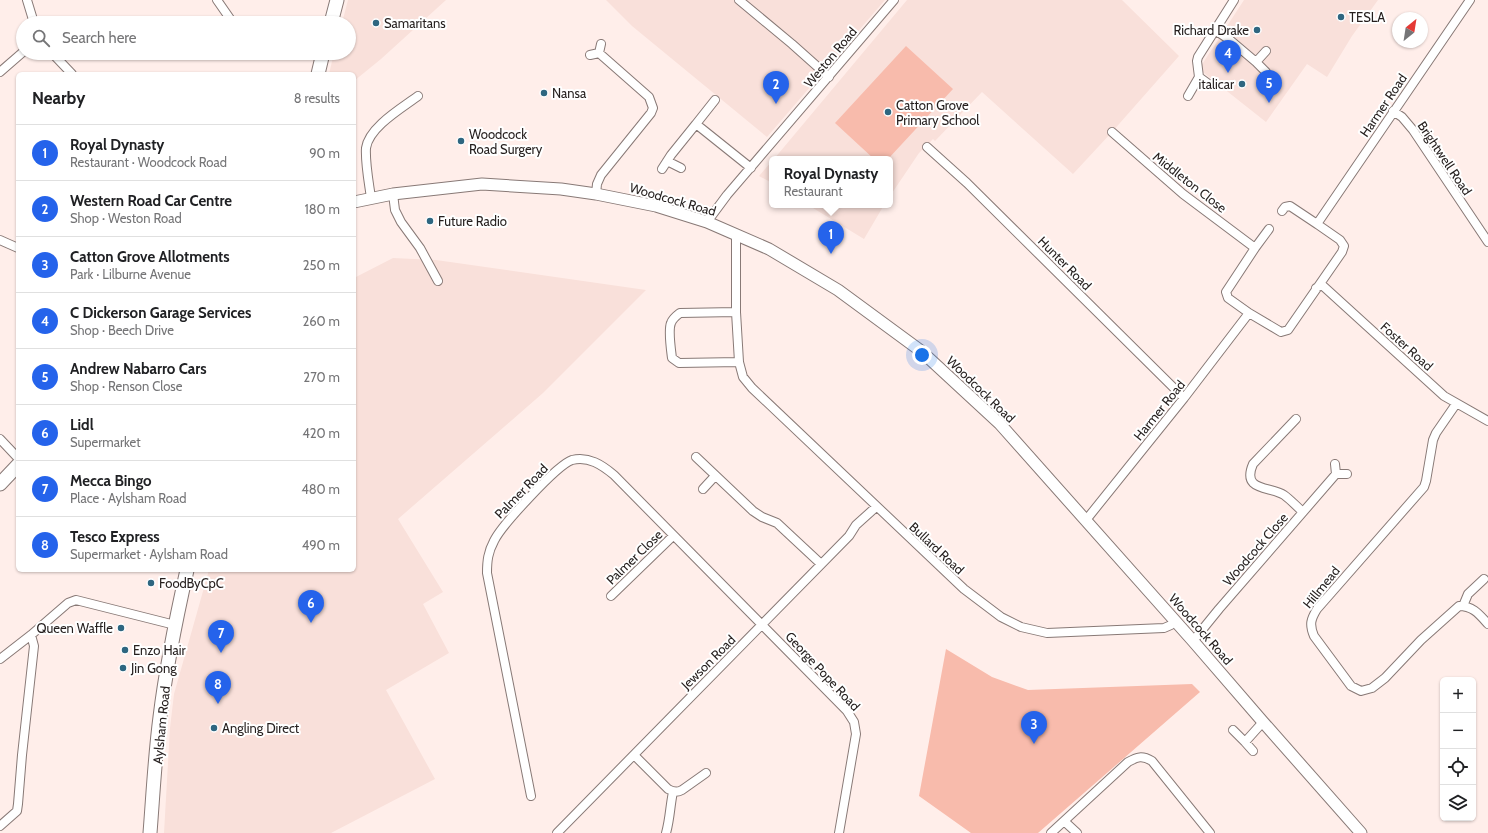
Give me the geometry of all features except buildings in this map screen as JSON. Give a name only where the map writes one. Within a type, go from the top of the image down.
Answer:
[{"type":"main road","points":[[333,16],[338,0]]},
{"type":"main road","points":[[318,72],[321,60]]},
{"type":"main road","points":[[0,484],[16,467]]},
{"type":"main road","name":"Aylsham Road","points":[[150,833],[160,719],[169,657],[187,572]]},
{"type":"street","points":[[27,0],[32,16]]},
{"type":"street","points":[[217,0],[228,16]]},
{"type":"street","points":[[739,0],[829,77]]},
{"type":"street","name":"Weston Road","points":[[707,222],[727,195],[894,0]]},
{"type":"street","points":[[1188,96],[1199,77],[1197,61],[1234,0]]},
{"type":"street","name":"Harmer Road","points":[[1317,224],[1470,0]]},
{"type":"street","points":[[1215,30],[1230,40],[1266,72]]},
{"type":"street","points":[[599,53],[601,44]]},
{"type":"street","points":[[1256,62],[1266,51]]},
{"type":"street","points":[[590,55],[599,53]]},
{"type":"street","points":[[596,194],[600,175],[653,108],[649,97],[599,53]]},
{"type":"street","points":[[0,72],[16,58]]},
{"type":"street","points":[[59,60],[70,72]]},
{"type":"street","points":[[1199,77],[1210,86]]},
{"type":"street","points":[[371,198],[366,148],[369,139],[377,127],[418,96]]},
{"type":"street","points":[[662,169],[715,100]]},
{"type":"street","name":"Brightwell Road","points":[[1393,111],[1402,117],[1413,130],[1488,242]]},
{"type":"street","points":[[696,124],[751,168]]},
{"type":"street","name":"Middleton Close","points":[[1112,132],[1183,194],[1255,248]]},
{"type":"street","name":"Hunter Road","points":[[927,147],[967,183],[1184,398]]},
{"type":"street","points":[[667,161],[681,168]]},
{"type":"street","name":"Woodcock Road","points":[[356,202],[393,194],[482,184],[553,189],[596,194],[656,206],[707,222],[769,249],[838,290],[921,351],[1000,424],[1194,641],[1361,833]]},
{"type":"street","points":[[393,194],[395,210],[401,222],[420,248],[438,281]]},
{"type":"street","points":[[1269,229],[1226,292],[1228,298],[1275,330],[1281,332],[1288,330],[1342,252],[1344,246],[1340,240],[1290,206],[1285,207],[1282,211]]},
{"type":"street","name":"Bullard Road","points":[[736,234],[736,312],[739,362],[743,377],[752,388],[876,507],[964,589],[1001,617],[1021,627],[1047,633],[1164,628],[1171,625],[1175,621]]},
{"type":"street","points":[[0,240],[16,247]]},
{"type":"street","name":"Foster Road","points":[[1316,288],[1322,285],[1444,396],[1488,421]]},
{"type":"street","points":[[736,312],[680,313],[674,317],[670,324],[671,351],[672,358],[679,363],[739,362]]},
{"type":"street","name":"Harmer Road","points":[[1086,520],[1184,398],[1249,313]]},
{"type":"street","name":"Hillmead","points":[[1456,404],[1436,433],[1433,440],[1424,486],[1317,609],[1311,619],[1310,628],[1314,636],[1351,686],[1361,690],[1372,688],[1381,681],[1454,609],[1458,606],[1464,606]]},
{"type":"street","points":[[1296,418],[1254,464],[1250,473],[1252,481],[1258,487],[1283,494],[1303,512]]},
{"type":"street","points":[[0,439],[16,456]]},
{"type":"street","points":[[696,457],[753,511],[762,517],[777,523],[821,564]]},
{"type":"street","name":"Palmer Road","points":[[531,796],[487,573],[487,556],[502,526],[550,477],[564,465],[572,460],[587,459],[602,465],[614,475],[762,625]]},
{"type":"street","points":[[1335,464],[1336,474],[1347,474]]},
{"type":"street","name":"Woodcock Close","points":[[1194,641],[1219,609],[1336,474]]},
{"type":"street","points":[[703,489],[715,476]]},
{"type":"street","name":"Jewson Road","points":[[557,833],[876,507]]},
{"type":"street","name":"Palmer Close","points":[[611,596],[673,536]]},
{"type":"street","points":[[1484,579],[1468,594],[1464,606],[1470,607],[1476,611],[1488,624]]},
{"type":"street","points":[[0,659],[68,603],[76,600],[175,625]]},
{"type":"street","name":"George Pope Road","points":[[762,625],[847,711],[854,722],[856,734],[839,833]]},
{"type":"street","points":[[0,826],[17,811],[34,646],[31,635]]},
{"type":"street","points":[[1245,742],[1263,722]]},
{"type":"street","points":[[1233,730],[1253,751]]},
{"type":"street","points":[[634,755],[668,789],[673,792],[682,790],[706,773]]},
{"type":"street","points":[[1051,833],[1128,762],[1137,757],[1146,757],[1152,761],[1210,833]]},
{"type":"street","points":[[666,833],[671,813],[670,805],[673,792]]},
{"type":"street","points":[[1064,821],[1077,833]]},
{"type":"shaded area","points":[[348,0],[446,0],[381,59],[356,79],[356,72],[329,72],[332,60],[356,60],[356,16],[344,16]]},
{"type":"shaded area","points":[[606,0],[885,0],[767,137],[632,26]]},
{"type":"shaded area","name":"Catton Grove Primary School","points":[[907,0],[1122,0],[1179,56],[1073,174],[982,92],[935,141],[933,139],[919,153],[893,192],[893,156],[777,156]]},
{"type":"shaded area","points":[[1244,0],[1378,0],[1352,36],[1327,77],[1307,64],[1266,122],[1199,69]]},
{"type":"shaded area","points":[[906,46],[953,89],[891,156],[871,156],[835,123]]},
{"type":"shaded area","points":[[769,164],[769,181],[759,176]]},
{"type":"shaded area","points":[[813,208],[882,208],[864,239]]},
{"type":"shaded area","points":[[393,258],[436,260],[646,290],[543,393],[398,519],[443,592],[423,604],[449,653],[386,690],[435,779],[331,833],[164,833],[170,728],[174,694],[208,572],[356,572],[356,277]]},
{"type":"shaded area","points":[[946,649],[992,677],[1028,690],[1192,684],[1200,692],[1038,833],[971,833],[919,796]]},
{"type":"place","name":"TESLA","points":[[1341,17]]},
{"type":"place","name":"Samaritans","points":[[376,23]]},
{"type":"place","name":"Richard Drake","points":[[1257,30]]},
{"type":"place","name":"C Dickerson Garage Services","points":[[1228,73]]},
{"type":"place","name":"italicar","points":[[1242,84]]},
{"type":"place","name":"Nansa","points":[[544,93]]},
{"type":"place","name":"Andrew Nabarro Cars","points":[[1269,103]]},
{"type":"place","name":"Western Road Car Centre","points":[[776,104]]},
{"type":"place","name":"Catton Grove Primary School","points":[[888,112]]},
{"type":"place","name":"Woodcock Road Surgery","points":[[461,141]]},
{"type":"place","name":"Future Radio","points":[[430,221]]},
{"type":"place","name":"Royal Dynasty","points":[[831,254]]},
{"type":"place","name":"FoodByCpC","points":[[151,583]]},
{"type":"place","name":"Lidl","points":[[311,623]]},
{"type":"place","name":"Queen Waffle","points":[[121,628]]},
{"type":"place","name":"Enzo Hair","points":[[125,650]]},
{"type":"place","name":"Mecca Bingo","points":[[221,653]]},
{"type":"place","name":"Jin Gong","points":[[123,668]]},
{"type":"place","name":"Tesco Express","points":[[218,704]]},
{"type":"place","name":"Angling Direct","points":[[214,728]]},
{"type":"place","name":"Catton Grove Allotments","points":[[1034,744]]}]
